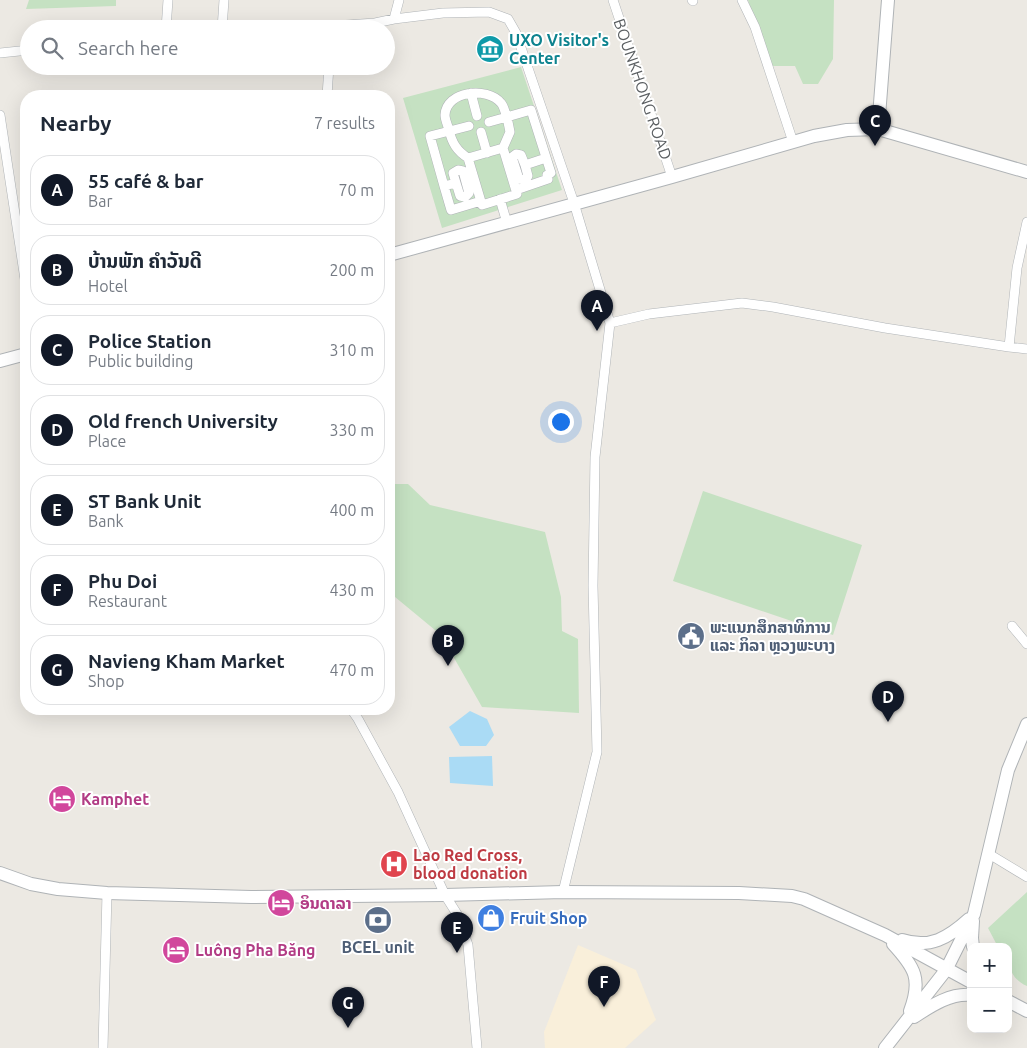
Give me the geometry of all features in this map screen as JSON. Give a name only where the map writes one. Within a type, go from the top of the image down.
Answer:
[{"type":"main road","points":[[878,129],[888,0]]},
{"type":"main road","points":[[395,252],[507,223],[830,132],[863,128],[878,129],[1027,172]]},
{"type":"main road","points":[[0,361],[20,356]]},
{"type":"main road","points":[[973,943],[974,914],[1008,770],[1027,724]]},
{"type":"main road","points":[[0,873],[31,884],[58,890],[107,893],[251,897],[446,896],[563,892],[739,893],[792,896],[804,899],[885,935],[967,980]]},
{"type":"main road","points":[[885,935],[914,944],[937,942],[956,931],[974,914]]},
{"type":"main road","points":[[885,1048],[946,970],[974,914]]},
{"type":"main road","points":[[885,935],[906,958],[915,973],[916,994],[905,1022]]},
{"type":"main road","points":[[905,1022],[937,1002],[962,994],[967,995]]},
{"type":"main road","points":[[1012,1003],[1027,1011]]},
{"type":"street","points":[[167,20],[168,0]]},
{"type":"street","points":[[223,20],[224,0]]},
{"type":"street","points":[[394,19],[399,0]]},
{"type":"street","name":"BOUNKHONG ROAD","points":[[613,0],[672,177]]},
{"type":"street","points":[[742,0],[755,27],[793,142]]},
{"type":"street","points":[[389,20],[443,13],[489,12],[508,19],[516,33],[574,203],[610,322],[595,457],[593,586],[597,752],[563,892]]},
{"type":"street","points":[[0,52],[20,51]]},
{"type":"street","points":[[327,90],[328,75]]},
{"type":"street","points":[[471,93],[476,116]]},
{"type":"street","points":[[471,93],[486,93],[501,102],[510,132],[503,148],[517,194],[482,205],[468,158],[452,144],[445,115],[450,103],[460,96],[471,93]]},
{"type":"street","points":[[488,122],[531,110],[551,173],[546,175],[548,179],[516,190]]},
{"type":"street","points":[[0,115],[20,247]]},
{"type":"street","points":[[469,126],[430,136],[450,210],[481,201]]},
{"type":"street","points":[[481,132],[487,153]]},
{"type":"street","points":[[468,158],[503,148]]},
{"type":"street","points":[[525,165],[546,158]]},
{"type":"street","points":[[444,186],[456,183]]},
{"type":"street","points":[[500,199],[507,223]]},
{"type":"street","points":[[1009,347],[1017,268],[1027,222]]},
{"type":"street","points":[[610,322],[649,314],[742,303],[885,328],[1027,349]]},
{"type":"street","points":[[1012,626],[1027,644]]},
{"type":"street","points":[[355,715],[398,792],[446,896],[457,914],[468,945],[477,1048]]},
{"type":"street","points":[[989,854],[1027,877]]},
{"type":"street","points":[[103,1048],[107,893]]},
{"type":"shaded area","points":[[578,945],[636,970],[656,1020],[625,1048],[545,1048],[544,1032]]},
{"type":"green space","points":[[29,0],[116,0],[116,6],[26,9]]},
{"type":"green space","points":[[748,0],[834,0],[833,59],[818,84],[803,84],[795,66],[769,66]]},
{"type":"green space","points":[[521,67],[562,190],[442,228],[403,98]]},
{"type":"green space","points":[[395,484],[408,484],[430,505],[545,532],[561,597],[562,631],[578,639],[579,713],[482,707],[441,635],[395,597]]},
{"type":"green space","points":[[703,491],[862,545],[833,635],[673,581]]},
{"type":"green space","points":[[1027,892],[1027,986],[1016,979],[1012,972],[1012,943],[996,943],[988,928]]},
{"type":"water","points":[[470,711],[487,719],[494,735],[486,746],[460,746],[449,727]]},
{"type":"water","points":[[492,756],[493,786],[450,783],[449,757]]},
{"type":"place","name":"UXO Visitor's Center","points":[[490,49]]},
{"type":"place","name":"Police Station","points":[[875,146]]},
{"type":"place","name":"55 café & bar","points":[[597,331]]},
{"type":"place","name":"ພະແນກສຶກສາທິການ ແລະ ກິລາ ຫຼວງພະບາງ","points":[[691,636]]},
{"type":"place","name":"ບ້ານພັກ ຄໍາວັນດີ","points":[[448,666]]},
{"type":"place","name":"Old french University","points":[[888,722]]},
{"type":"place","name":"Kamphet","points":[[62,799]]},
{"type":"place","name":"Lao Red Cross, blood donation","points":[[394,864]]},
{"type":"place","name":"ອິນດາລາ","points":[[281,903]]},
{"type":"place","name":"Fruit Shop","points":[[491,918]]},
{"type":"place","name":"BCEL unit","points":[[378,920]]},
{"type":"place","name":"Luông Pha Băng","points":[[176,950]]},
{"type":"place","name":"ST Bank Unit","points":[[457,953]]},
{"type":"place","name":"Phu Doi","points":[[604,1007]]},
{"type":"place","name":"Navieng Kham Market","points":[[348,1028]]}]
